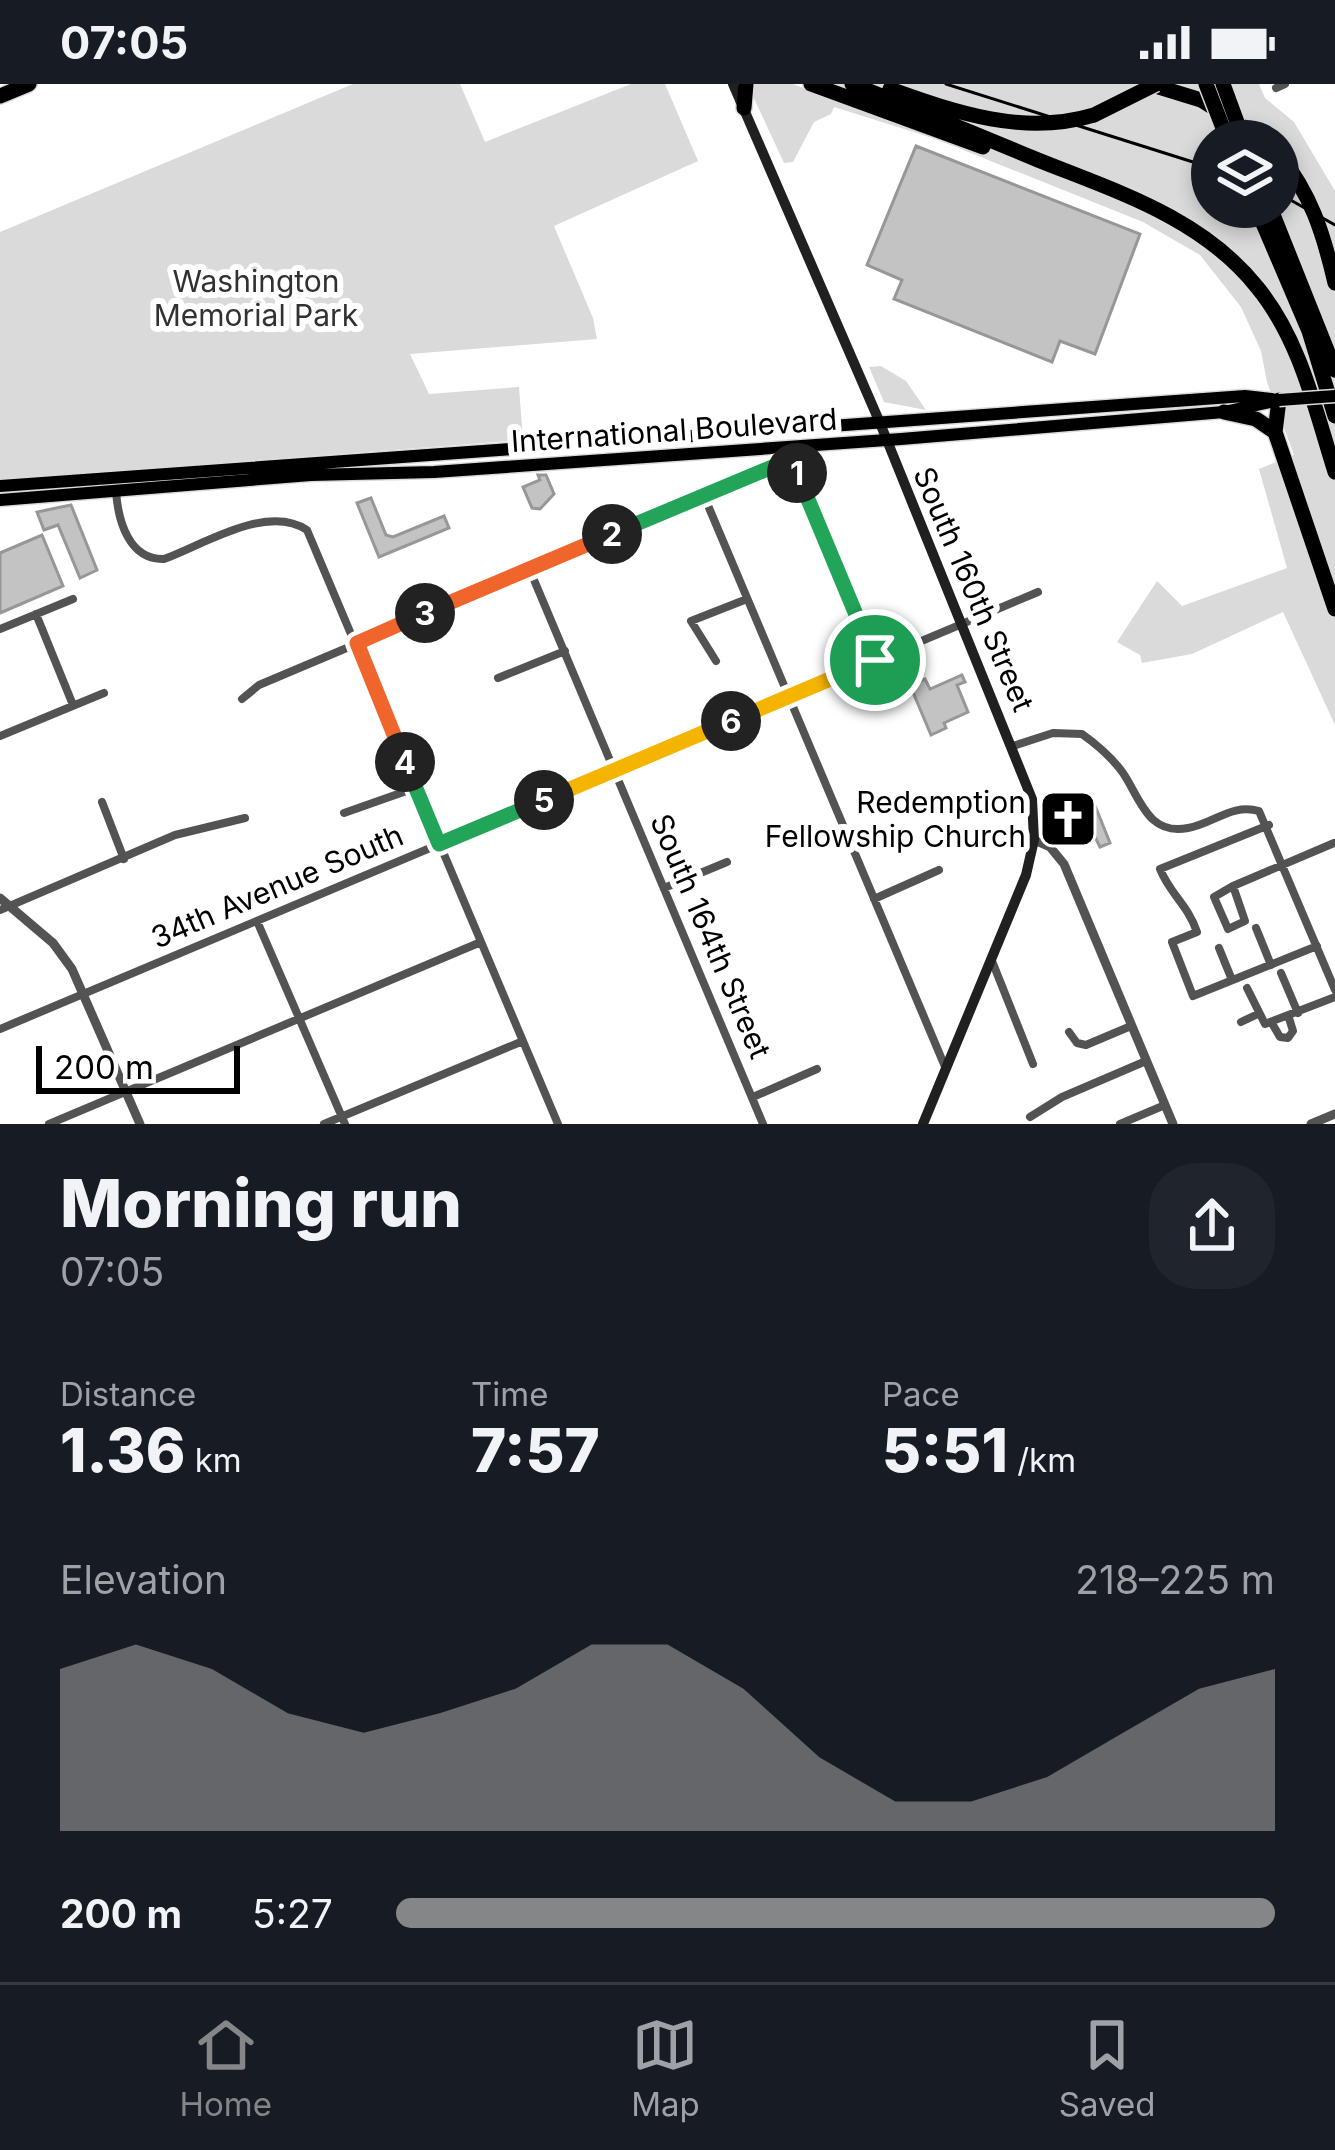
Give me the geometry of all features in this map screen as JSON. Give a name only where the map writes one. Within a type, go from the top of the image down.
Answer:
[{"type":"highway","points":[[0,96],[29,84]]},
{"type":"highway","points":[[744,108],[746,84]]},
{"type":"highway","points":[[811,84],[1084,184],[1121,193]]},
{"type":"highway","points":[[852,84],[1121,193],[1204,237],[1258,287],[1302,368],[1335,472]]},
{"type":"highway","points":[[876,84],[992,120],[1046,123],[1094,115],[1153,84],[1201,100],[1233,120]]},
{"type":"highway","points":[[1207,84],[1220,120]]},
{"type":"highway","points":[[1223,84],[1236,120]]},
{"type":"highway","points":[[1299,181],[1322,224],[1335,283]]},
{"type":"highway","points":[[1265,228],[1309,331],[1335,416]]},
{"type":"highway","points":[[1278,228],[1335,370]]},
{"type":"highway","points":[[1279,400],[1275,432],[1335,609]]},
{"type":"highway","points":[[1224,412],[1256,419],[1275,432]]},
{"type":"main road","name":"South 160th Street","points":[[733,84],[1013,746],[1032,799],[1034,839]]},
{"type":"main road","name":"International Boulevard","points":[[0,486],[1246,396],[1279,400]]},
{"type":"main road","name":"International Boulevard","points":[[0,500],[885,439],[1224,412],[1279,400],[1335,396]]},
{"type":"main road","points":[[116,491],[144,476]]},
{"type":"main road","points":[[923,1124],[1026,875],[1034,839]]},
{"type":"street","points":[[242,699],[254,687],[777,465],[793,468],[875,660]]},
{"type":"street","points":[[116,491],[132,545],[144,556],[161,560],[251,526],[295,523],[313,539],[558,1124]]},
{"type":"street","points":[[704,496],[946,1069]]},
{"type":"street","name":"South 164th Street","points":[[529,568],[764,1124]]},
{"type":"street","name":"34th Avenue South","points":[[0,1028],[1038,592]]},
{"type":"street","points":[[0,629],[73,599]]},
{"type":"street","points":[[716,662],[692,621],[746,599]]},
{"type":"street","points":[[36,614],[73,705]]},
{"type":"street","points":[[498,678],[565,650]]},
{"type":"street","points":[[0,736],[104,692]]},
{"type":"street","points":[[1013,746],[1067,731],[1082,734],[1121,770],[1142,811],[1167,827],[1194,827],[1245,808],[1259,811],[1269,825],[1335,994],[1269,1024]]},
{"type":"street","points":[[344,813],[415,788]]},
{"type":"street","points":[[102,802],[124,859]]},
{"type":"street","points":[[3,904],[176,835],[245,818]]},
{"type":"street","points":[[1269,825],[1160,869],[1169,893],[1189,909],[1196,932],[1172,942],[1193,996],[1317,946]]},
{"type":"street","points":[[1034,839],[1050,847],[1064,864],[1173,1124]]},
{"type":"street","points":[[1233,886],[1246,917],[1244,924],[1231,930],[1214,897],[1233,886],[1335,844]]},
{"type":"street","points":[[664,888],[727,862]]},
{"type":"street","points":[[874,899],[939,870]]},
{"type":"street","points":[[3,904],[53,943],[85,992],[140,1124]]},
{"type":"street","points":[[257,921],[343,1120]]},
{"type":"street","points":[[1256,928],[1271,964]]},
{"type":"street","points":[[49,1124],[481,942]]},
{"type":"street","points":[[1220,948],[1232,980]]},
{"type":"street","points":[[991,960],[1033,1064]]},
{"type":"street","points":[[1247,988],[1258,1014],[1280,1037],[1288,1038],[1294,1016],[1280,973]]},
{"type":"street","points":[[1241,1022],[1258,1014]]},
{"type":"street","points":[[1069,1032],[1077,1043],[1086,1045],[1131,1026]]},
{"type":"street","points":[[324,1124],[343,1120],[523,1041]]},
{"type":"street","points":[[1030,1117],[1062,1097],[1146,1061]]},
{"type":"street","points":[[752,1097],[817,1069]]},
{"type":"street","points":[[1120,1124],[1165,1106]]},
{"type":"street","points":[[1311,1124],[1335,1114]]},
{"type":"green space","name":"Washington Memorial Park","points":[[353,84],[460,84],[485,142],[631,84],[665,84],[698,161],[554,226],[593,318],[597,339],[410,354],[429,394],[519,387],[523,440],[0,480],[0,232]]},
{"type":"green space","points":[[754,84],[793,84],[809,90],[811,84],[1259,84],[1265,98],[1292,120],[1191,120],[1191,228],[1299,228],[1299,130],[1335,191],[1335,725],[1283,612],[1192,654],[1142,663],[1140,655],[1117,642],[1157,581],[1182,606],[1287,568],[1259,469],[1294,455],[1267,382],[1261,351],[1241,307],[1200,255],[1143,222],[936,139],[834,107],[831,114],[814,122],[793,162],[784,163],[752,94]]},
{"type":"green space","points":[[881,366],[906,381],[926,410],[884,402],[869,367]]},
{"type":"building","points":[[916,146],[1140,234],[1095,354],[1060,341],[1052,362],[894,299],[902,280],[867,265]]},
{"type":"building","points":[[538,475],[546,475],[554,494],[540,509],[532,508],[523,487],[540,480]]},
{"type":"building","points":[[371,498],[386,535],[393,537],[444,516],[449,528],[379,557],[357,503]]},
{"type":"building","points":[[71,505],[97,570],[80,578],[58,525],[44,530],[37,512]]},
{"type":"building","points":[[42,535],[63,586],[0,613],[0,553]]},
{"type":"building","points":[[962,675],[965,682],[957,685],[968,712],[931,735],[910,685],[925,679],[930,689]]},
{"type":"building","name":"Redemption Fellowship Church","points":[[1092,798],[1110,843],[1100,847],[1095,837],[1089,840],[1086,833],[1093,831],[1086,815],[1063,824],[1056,804],[1072,799],[1074,805]]},
{"type":"tram line","points":[[946,84],[1191,161]]},
{"type":"tram line","points":[[1299,205],[1335,225]]},
{"type":"place","name":"Redemption Fellowship Church","points":[[1068,819]]},
{"type":"route","points":[[783,464],[796,473],[875,660],[439,844],[357,643],[783,464]]}]
